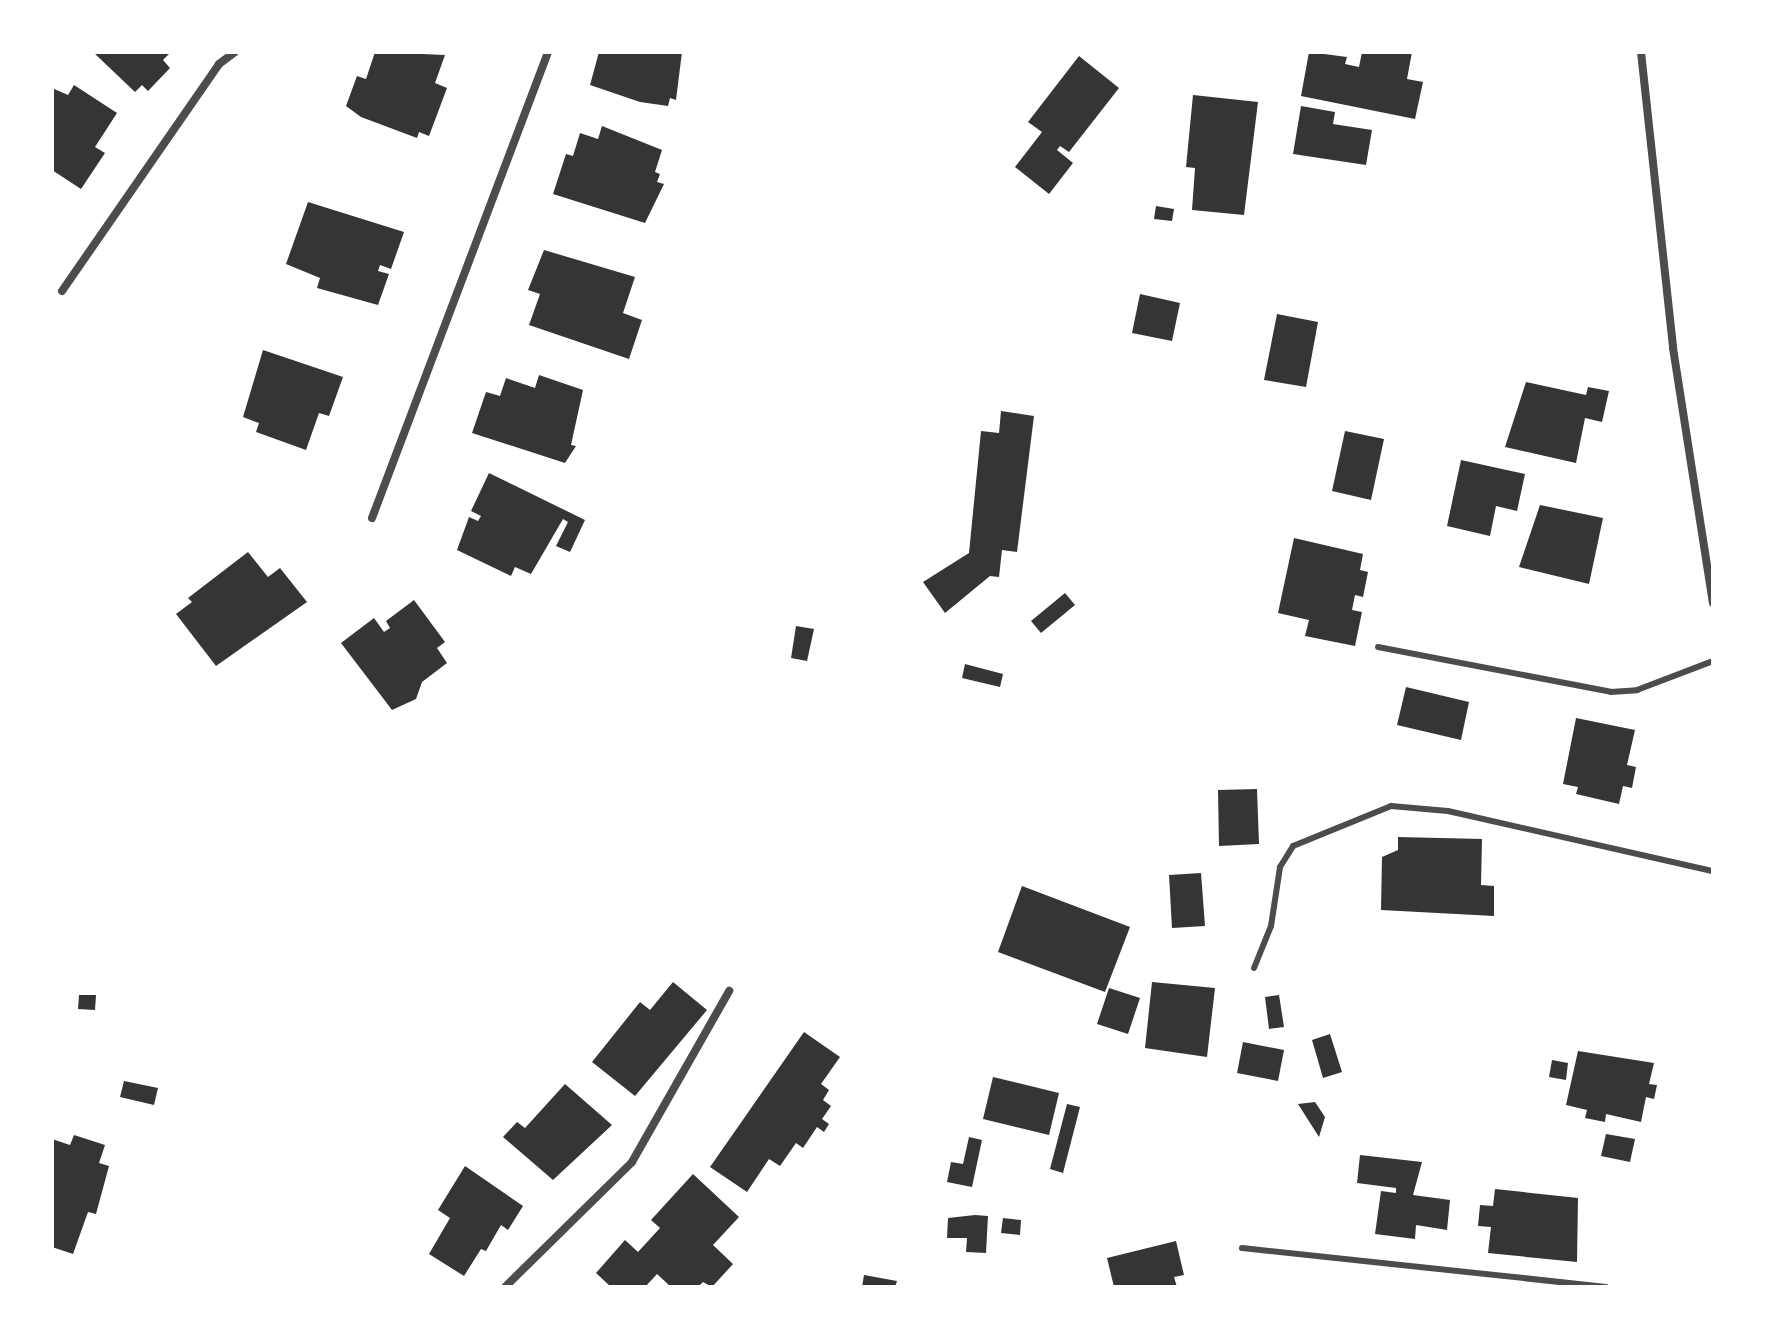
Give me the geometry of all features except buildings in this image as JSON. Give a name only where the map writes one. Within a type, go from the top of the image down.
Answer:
[{"type":"street","points":[[62,291],[219,64],[235,52]]},
{"type":"street","points":[[372,518],[548,52]]},
{"type":"street","points":[[1641,52],[1673,348],[1713,603]]},
{"type":"street","points":[[505,1287],[632,1162],[729,991]]},
{"type":"lane","points":[[1378,647],[1611,692],[1637,690],[1713,661]]},
{"type":"lane","points":[[1254,968],[1271,926],[1280,867],[1293,846],[1391,806],[1448,811],[1713,871]]},
{"type":"lane","points":[[1242,1248],[1606,1287]]}]
